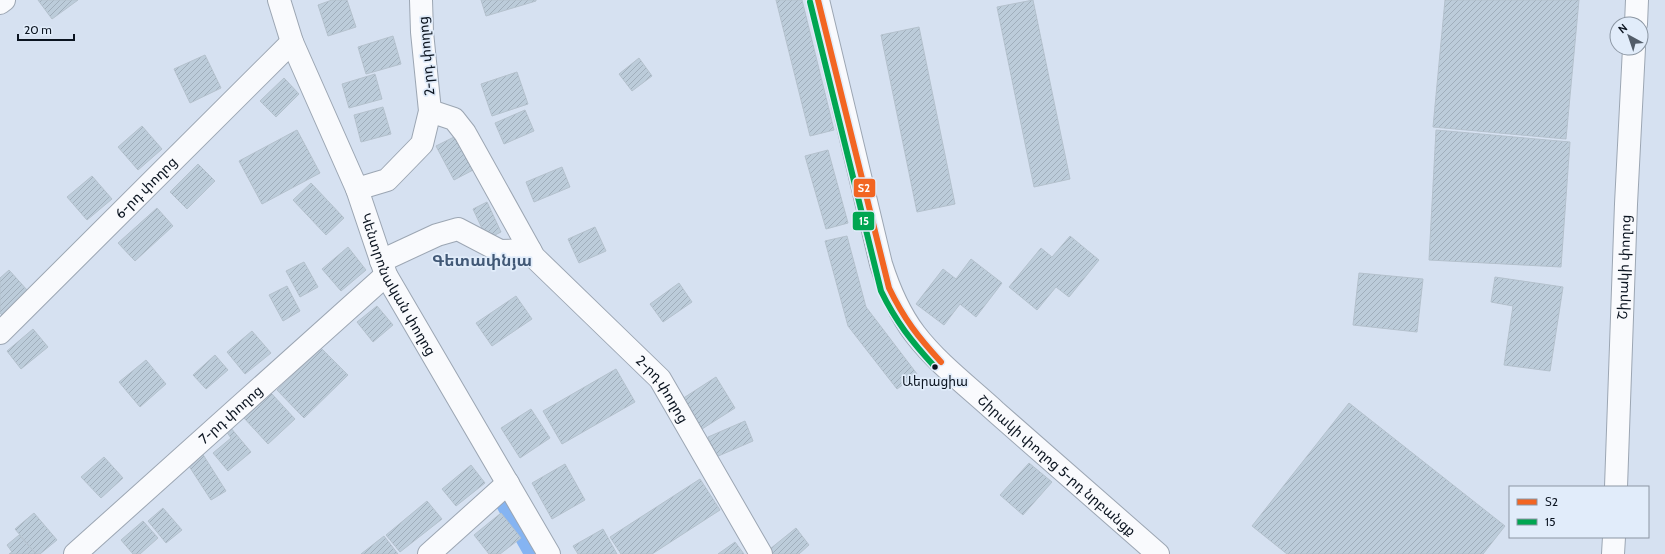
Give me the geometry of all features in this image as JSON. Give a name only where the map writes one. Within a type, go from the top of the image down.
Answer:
[{"type":"street","points":[[0,3],[4,0]]},
{"type":"street","name":"Կենտրոնական փողոց","points":[[279,0],[292,42],[357,189],[384,268],[549,554]]},
{"type":"street","name":"2-րդ փողոց","points":[[357,189],[386,180],[422,144],[430,111],[422,32],[422,0]]},
{"type":"street","name":"Շիրակի փողոց 5-րդ նրբանցք","points":[[818,0],[881,264],[889,288],[901,313],[916,335],[941,362],[1054,464],[1158,554]]},
{"type":"street","points":[[1636,16],[1637,0]]},
{"type":"street","name":"6-րդ փողոց","points":[[0,333],[292,42]]},
{"type":"street","name":"Շիրակի փողոց","points":[[1616,486],[1626,204],[1634,56]]},
{"type":"street","name":"2-րդ փողոց","points":[[430,111],[454,119],[465,133],[534,257],[660,379],[761,554]]},
{"type":"street","points":[[384,268],[437,235],[458,229],[500,251],[530,250]]},
{"type":"street","name":"7-րդ փողոց","points":[[75,554],[384,268]]},
{"type":"street","points":[[429,554],[508,483]]},
{"type":"street","points":[[1613,554],[1614,538]]},
{"type":"building","points":[[38,0],[78,0],[52,19]]},
{"type":"building","points":[[332,0],[347,0],[356,27],[328,36],[318,5]]},
{"type":"building","points":[[481,0],[536,0],[536,1],[486,16]]},
{"type":"building","points":[[776,0],[802,0],[834,130],[810,136]]},
{"type":"building","points":[[1033,0],[1070,179],[1034,187],[997,7]]},
{"type":"building","points":[[1445,0],[1579,0],[1566,139],[1433,127]]},
{"type":"building","points":[[919,27],[955,204],[917,212],[881,35]]},
{"type":"building","points":[[393,36],[401,64],[366,74],[358,47]]},
{"type":"building","points":[[205,55],[221,88],[190,103],[174,69]]},
{"type":"building","points":[[639,58],[652,76],[632,91],[619,74]]},
{"type":"building","points":[[517,72],[528,104],[492,116],[481,84]]},
{"type":"building","points":[[375,74],[382,99],[349,108],[342,84]]},
{"type":"building","points":[[284,78],[299,94],[276,117],[260,101]]},
{"type":"building","points":[[383,107],[391,134],[361,142],[354,115]]},
{"type":"building","points":[[525,110],[534,131],[504,144],[495,123]]},
{"type":"building","points":[[142,126],[162,149],[138,170],[118,147]]},
{"type":"building","points":[[297,130],[320,173],[262,204],[239,161]]},
{"type":"building","points":[[1436,130],[1570,142],[1561,267],[1429,260]]},
{"type":"building","points":[[456,136],[473,170],[454,180],[436,146]]},
{"type":"building","points":[[828,150],[848,223],[826,229],[805,156]]},
{"type":"building","points":[[198,164],[215,181],[187,209],[170,192]]},
{"type":"building","points":[[562,167],[570,187],[534,202],[526,182]]},
{"type":"building","points":[[92,176],[112,199],[87,220],[67,197]]},
{"type":"building","points":[[311,183],[344,218],[326,235],[293,200]]},
{"type":"building","points":[[487,202],[501,232],[487,239],[473,209]]},
{"type":"building","points":[[157,208],[173,226],[135,261],[118,243]]},
{"type":"building","points":[[595,227],[606,251],[579,263],[568,239]]},
{"type":"building","points":[[847,236],[866,307],[917,374],[897,389],[848,326],[825,241]]},
{"type":"building","points":[[1070,236],[1099,260],[1069,297],[1056,287],[1037,310],[1009,287],[1041,248],[1052,257]]},
{"type":"building","points":[[348,247],[366,270],[341,291],[322,269]]},
{"type":"building","points":[[971,259],[1002,283],[976,317],[960,304],[944,325],[916,304],[943,269],[956,279]]},
{"type":"building","points":[[304,262],[318,287],[300,297],[286,271]]},
{"type":"building","points":[[9,270],[27,290],[2,315],[0,313],[0,278]]},
{"type":"building","points":[[1359,273],[1423,279],[1417,332],[1353,325]]},
{"type":"building","points":[[1495,277],[1563,287],[1550,371],[1504,365],[1513,306],[1491,302]]},
{"type":"building","points":[[679,283],[692,302],[663,322],[650,304]]},
{"type":"building","points":[[287,286],[300,311],[283,321],[269,295]]},
{"type":"building","points":[[516,296],[532,319],[492,346],[476,323]]},
{"type":"building","points":[[377,306],[393,325],[373,342],[357,322]]},
{"type":"building","points":[[33,329],[48,347],[21,369],[7,351]]},
{"type":"building","points":[[252,331],[271,353],[245,374],[227,352]]},
{"type":"building","points":[[321,348],[348,375],[304,418],[277,390]]},
{"type":"building","points":[[215,355],[228,370],[206,389],[193,375]]},
{"type":"building","points":[[146,360],[166,384],[140,407],[119,382]]},
{"type":"building","points":[[616,369],[635,402],[562,444],[543,411]]},
{"type":"building","points":[[716,377],[735,408],[702,429],[682,399]]},
{"type":"building","points":[[271,393],[295,419],[268,444],[244,418]]},
{"type":"building","points":[[1349,403],[1505,526],[1483,554],[1287,554],[1252,526]]},
{"type":"building","points":[[531,409],[550,438],[520,458],[501,428]]},
{"type":"building","points":[[745,421],[753,441],[716,457],[708,437]]},
{"type":"building","points":[[230,427],[251,452],[228,471],[213,453],[231,438],[226,431]]},
{"type":"building","points":[[202,453],[226,491],[211,500],[187,463]]},
{"type":"building","points":[[104,457],[123,478],[101,498],[81,477]]},
{"type":"building","points":[[1029,463],[1052,482],[1023,515],[1000,495]]},
{"type":"building","points":[[565,464],[585,500],[552,519],[532,483]]},
{"type":"building","points":[[471,465],[485,483],[456,506],[442,489]]},
{"type":"building","points":[[700,479],[720,510],[652,554],[621,554],[610,537]]},
{"type":"building","points":[[427,501],[442,519],[400,552],[386,535]]},
{"type":"building","points":[[163,508],[182,530],[166,543],[148,521]]},
{"type":"building","points":[[34,513],[57,540],[40,554],[36,554],[15,529]]},
{"type":"building","points":[[501,513],[521,538],[500,554],[489,554],[474,535]]},
{"type":"building","points":[[143,521],[158,538],[140,554],[133,554],[121,540]]},
{"type":"building","points":[[796,528],[809,545],[799,554],[774,554],[770,549]]},
{"type":"building","points":[[603,529],[617,554],[578,554],[573,546]]},
{"type":"building","points":[[19,535],[36,554],[9,554],[12,552],[7,545]]},
{"type":"building","points":[[384,536],[398,554],[361,554]]},
{"type":"building","points":[[735,542],[744,554],[718,554]]},
{"type":"waterway","points":[[505,503],[534,554]]},
{"type":"transit line","name":"Տ2","points":[[818,0],[889,288],[912,327],[941,362]]},
{"type":"transit line","name":"15","points":[[810,2],[881,291],[905,331],[935,367]]},
{"type":"place","name":"Աերացիա","points":[[935,367]]},
{"type":"district","name":"Գետափնյա","points":[[482,260]]}]
